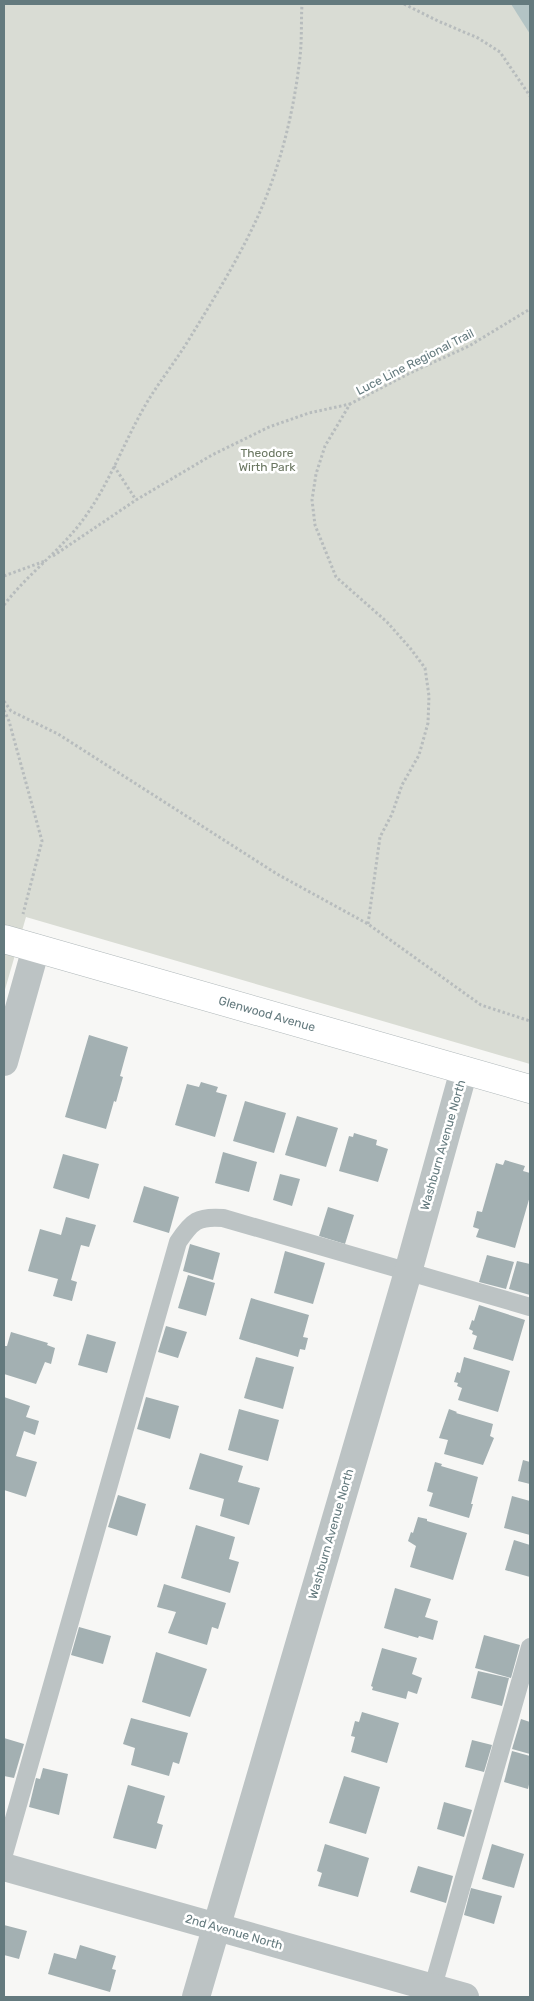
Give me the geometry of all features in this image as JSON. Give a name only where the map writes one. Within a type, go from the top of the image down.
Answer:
[{"type":"street","name":"Glenwood Avenue","points":[[4,939],[530,1089]]},
{"type":"street","points":[[4,1062],[36,948]]},
{"type":"street","name":"Washburn Avenue North","points":[[196,1997],[408,1272],[464,1070]]},
{"type":"street","name":"2nd Avenue North","points":[[4,1866],[216,1927],[431,1993],[465,1997]]},
{"type":"lane","points":[[4,1854],[178,1242],[190,1225],[205,1216],[223,1218],[530,1307]]},
{"type":"lane","points":[[431,1993],[530,1648]]},
{"type":"path","points":[[4,605],[16,588],[48,560],[79,526],[91,508],[149,400],[190,338],[232,266],[259,214],[280,159],[293,107],[301,55],[302,4]]},
{"type":"path","points":[[404,4],[438,22],[478,38],[500,52],[530,96]]},
{"type":"path","name":"Luce Line Regional Trail","points":[[368,924],[380,837],[392,814],[402,785],[419,755],[428,723],[429,696],[425,668],[387,622],[336,576],[315,525],[312,500],[316,474],[325,446],[350,404],[410,373],[469,346],[530,309]]},
{"type":"path","points":[[4,576],[48,560],[136,500],[212,455],[269,427],[309,413],[350,404]]},
{"type":"path","points":[[114,466],[136,500]]},
{"type":"path","points":[[4,701],[11,710],[58,734],[277,874],[368,924],[481,1005],[530,1021]]},
{"type":"path","points":[[4,710],[9,721],[42,841],[23,914]]},
{"type":"green space","name":"Theodore Wirth Park","points":[[4,4],[530,4],[530,1064],[26,917],[4,993]]},
{"type":"shaded area","points":[[511,4],[530,4],[530,34]]},
{"type":"building","points":[[89,1035],[128,1047],[120,1076],[123,1077],[106,1129],[65,1117]]},
{"type":"building","points":[[201,1082],[218,1087],[216,1092],[227,1095],[215,1137],[175,1125],[187,1084],[199,1087]]},
{"type":"building","points":[[245,1101],[286,1113],[274,1153],[233,1141]]},
{"type":"building","points":[[297,1116],[338,1128],[326,1167],[285,1155]]},
{"type":"building","points":[[354,1133],[377,1140],[376,1145],[388,1149],[378,1182],[339,1171],[349,1136],[353,1137]]},
{"type":"building","points":[[223,1152],[257,1162],[249,1192],[215,1183]]},
{"type":"building","points":[[63,1154],[99,1164],[89,1199],[53,1188]]},
{"type":"building","points":[[505,1160],[525,1166],[523,1171],[530,1173],[530,1196],[515,1248],[476,1237],[479,1229],[473,1227],[477,1211],[482,1212],[496,1163],[503,1165]]},
{"type":"building","points":[[280,1174],[300,1179],[292,1206],[273,1200]]},
{"type":"building","points":[[144,1186],[179,1197],[169,1233],[133,1222]]},
{"type":"building","points":[[328,1207],[354,1215],[345,1244],[319,1236]]},
{"type":"building","points":[[66,1217],[96,1225],[89,1247],[81,1245],[71,1280],[77,1282],[72,1301],[53,1296],[58,1279],[28,1271],[40,1229],[61,1235]]},
{"type":"building","points":[[190,1244],[220,1253],[213,1280],[183,1271]]},
{"type":"building","points":[[285,1251],[325,1263],[313,1304],[274,1293]]},
{"type":"building","points":[[487,1255],[514,1262],[506,1289],[479,1282]]},
{"type":"building","points":[[517,1261],[530,1264],[530,1295],[509,1289]]},
{"type":"building","points":[[188,1275],[215,1283],[206,1316],[178,1308]]},
{"type":"building","points":[[251,1298],[309,1315],[303,1337],[308,1338],[305,1350],[300,1349],[298,1357],[239,1339]]},
{"type":"building","points":[[479,1305],[525,1320],[513,1361],[473,1349],[477,1336],[472,1334],[473,1331],[469,1329],[472,1320],[474,1321]]},
{"type":"building","points":[[166,1326],[187,1332],[178,1358],[158,1352]]},
{"type":"building","points":[[11,1332],[48,1343],[47,1345],[55,1348],[51,1364],[45,1362],[36,1384],[4,1374],[4,1349],[7,1346]]},
{"type":"building","points":[[87,1334],[116,1342],[107,1373],[78,1365]]},
{"type":"building","points":[[256,1357],[294,1367],[283,1409],[244,1398]]},
{"type":"building","points":[[464,1357],[510,1371],[498,1412],[458,1400],[462,1388],[457,1386],[458,1383],[454,1382],[457,1372],[460,1373]]},
{"type":"building","points":[[4,1397],[30,1406],[26,1417],[39,1421],[35,1435],[24,1431],[16,1456],[37,1462],[26,1497],[4,1490]]},
{"type":"building","points":[[146,1397],[179,1406],[170,1439],[137,1429]]},
{"type":"building","points":[[239,1409],[279,1420],[268,1461],[228,1450]]},
{"type":"building","points":[[449,1409],[456,1413],[493,1424],[490,1436],[494,1438],[483,1465],[444,1454],[448,1440],[439,1438]]},
{"type":"building","points":[[200,1453],[243,1466],[238,1482],[260,1488],[249,1525],[220,1516],[224,1499],[189,1489]]},
{"type":"building","points":[[523,1460],[530,1462],[530,1484],[518,1481]]},
{"type":"building","points":[[435,1462],[442,1464],[441,1466],[478,1477],[469,1518],[429,1506],[433,1493],[427,1491]]},
{"type":"building","points":[[118,1495],[146,1504],[137,1536],[108,1527]]},
{"type":"building","points":[[512,1496],[530,1501],[530,1535],[504,1528]]},
{"type":"building","points":[[418,1517],[467,1533],[453,1580],[410,1567],[416,1546],[408,1541],[411,1532],[413,1533]]},
{"type":"building","points":[[196,1525],[235,1537],[229,1559],[239,1562],[230,1593],[181,1578]]},
{"type":"building","points":[[514,1540],[530,1545],[530,1577],[505,1570]]},
{"type":"building","points":[[164,1584],[226,1603],[218,1629],[212,1627],[207,1645],[168,1633],[176,1612],[157,1607]]},
{"type":"building","points":[[395,1588],[431,1599],[425,1617],[438,1621],[433,1640],[419,1636],[418,1638],[384,1628]]},
{"type":"building","points":[[79,1627],[111,1636],[103,1664],[71,1655]]},
{"type":"building","points":[[484,1635],[520,1645],[511,1678],[475,1668]]},
{"type":"building","points":[[382,1648],[417,1658],[412,1674],[422,1678],[417,1694],[408,1691],[406,1699],[372,1690],[373,1687],[371,1686]]},
{"type":"building","points":[[156,1652],[207,1669],[190,1717],[142,1702]]},
{"type":"building","points":[[478,1671],[509,1678],[502,1706],[471,1698]]},
{"type":"building","points":[[362,1712],[399,1723],[387,1763],[351,1752],[355,1737],[351,1736],[355,1721],[359,1722]]},
{"type":"building","points":[[131,1718],[188,1733],[179,1764],[173,1762],[169,1776],[131,1765],[135,1748],[123,1744]]},
{"type":"building","points":[[521,1719],[530,1722],[530,1754],[512,1749]]},
{"type":"building","points":[[4,1738],[24,1744],[14,1778],[4,1776]]},
{"type":"building","points":[[472,1740],[492,1745],[484,1772],[465,1767]]},
{"type":"building","points":[[512,1751],[530,1756],[528,1789],[504,1782]]},
{"type":"building","points":[[43,1768],[68,1774],[59,1815],[29,1807],[36,1778],[40,1779]]},
{"type":"building","points":[[344,1776],[380,1787],[366,1834],[329,1823]]},
{"type":"building","points":[[128,1785],[165,1796],[157,1823],[163,1825],[156,1849],[113,1838]]},
{"type":"building","points":[[444,1802],[472,1810],[464,1837],[437,1829]]},
{"type":"building","points":[[325,1844],[369,1858],[358,1897],[318,1886],[322,1873],[317,1871]]},
{"type":"building","points":[[492,1844],[524,1854],[514,1888],[482,1879]]},
{"type":"building","points":[[418,1866],[453,1876],[446,1903],[410,1892]]},
{"type":"building","points":[[471,1888],[502,1896],[494,1924],[464,1915]]},
{"type":"building","points":[[4,1925],[27,1931],[19,1959],[4,1955]]},
{"type":"building","points":[[80,1945],[116,1956],[112,1969],[116,1970],[110,1992],[48,1974],[54,1953],[76,1959]]}]
